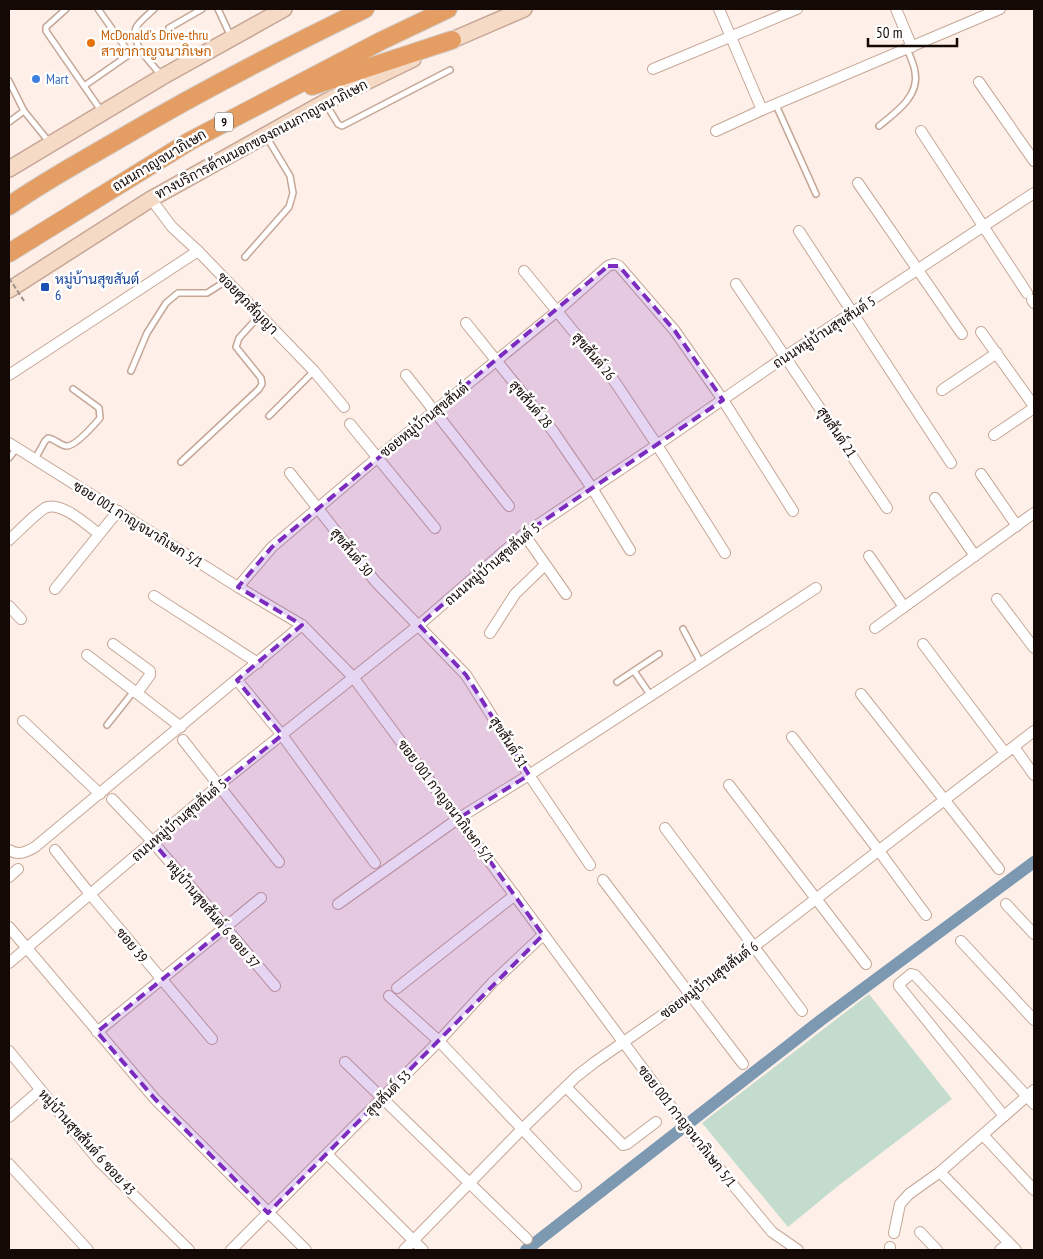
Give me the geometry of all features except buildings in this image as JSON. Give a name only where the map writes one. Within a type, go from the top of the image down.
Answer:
[{"type":"highway","points":[[9,201],[33,189],[173,107],[365,9]]},
{"type":"highway","name":"ถนนกาญจนาภิเษก","points":[[9,253],[190,140],[381,40],[448,9]]},
{"type":"highway","points":[[257,104],[452,40]]},
{"type":"highway","points":[[9,206],[33,189]]},
{"type":"main road","points":[[9,169],[162,77],[284,9]]},
{"type":"main road","name":"ทางบริการด้านนอกของถนนกาญจนาภิเษก","points":[[9,290],[150,199],[325,102],[452,40],[524,9]]},
{"type":"street","points":[[718,9],[762,110]]},
{"type":"street","points":[[653,69],[797,9]]},
{"type":"street","points":[[896,9],[909,48]]},
{"type":"street","points":[[716,131],[1000,9]]},
{"type":"street","points":[[979,82],[1034,161]]},
{"type":"street","points":[[921,131],[982,227],[1031,299]]},
{"type":"street","points":[[858,183],[962,334]]},
{"type":"street","name":"ถนนหมู่บ้านสุขสันต์ 5","points":[[9,963],[220,784],[419,625],[524,534],[786,356],[1034,193]]},
{"type":"street","name":"ซอยศุภสัญญา","points":[[150,199],[172,227],[260,315],[314,372],[344,408]]},
{"type":"street","points":[[799,231],[951,462]]},
{"type":"street","points":[[10,370],[198,251]]},
{"type":"street","name":"ซอยหมู่บ้านสุขสันต์","points":[[238,587],[272,547],[377,458],[556,312],[608,266],[614,264],[619,266],[675,331],[723,400]]},
{"type":"street","name":"สุขสันต์ 26","points":[[524,271],[615,382],[725,553]]},
{"type":"street","name":"สุขสันต์ 21","points":[[736,284],[888,508]]},
{"type":"street","name":"สุขสันต์ 28","points":[[466,322],[496,362],[553,431],[592,488],[630,550]]},
{"type":"street","points":[[981,332],[1034,407],[994,435]]},
{"type":"street","points":[[942,390],[997,353]]},
{"type":"street","points":[[406,375],[509,506]]},
{"type":"street","points":[[723,400],[792,510]]},
{"type":"street","points":[[350,424],[435,528]]},
{"type":"street","name":"ซอย 001 กาญจนาภิเษก 5/1","points":[[13,446],[302,625],[353,677],[680,1119],[772,1232],[798,1250]]},
{"type":"street","name":"สุขสันต์ 30","points":[[290,473],[375,581],[419,625]]},
{"type":"street","points":[[981,474],[1017,526]]},
{"type":"street","points":[[935,498],[975,556]]},
{"type":"street","points":[[9,540],[45,508],[54,506],[63,509],[99,534]]},
{"type":"street","points":[[55,589],[118,512]]},
{"type":"street","points":[[875,628],[1034,513]]},
{"type":"street","points":[[524,534],[566,594]]},
{"type":"street","points":[[869,556],[904,607]]},
{"type":"street","points":[[490,633],[515,594],[546,565]]},
{"type":"street","points":[[338,904],[459,818],[529,775],[816,588]]},
{"type":"street","points":[[154,596],[258,663]]},
{"type":"street","points":[[996,599],[1034,648]]},
{"type":"street","points":[[9,606],[21,619]]},
{"type":"street","points":[[9,850],[19,854],[25,853],[35,846],[238,680],[302,625]]},
{"type":"street","name":"สุขสันต์ 31","points":[[419,625],[466,675],[529,775],[590,865]]},
{"type":"street","points":[[113,644],[150,671],[150,675],[135,692]]},
{"type":"street","points":[[924,644],[1004,753]]},
{"type":"street","points":[[88,655],[181,727]]},
{"type":"street","points":[[238,680],[282,735],[375,863]]},
{"type":"street","points":[[861,694],[999,869]]},
{"type":"street","points":[[23,721],[100,794]]},
{"type":"street","name":"ซอยหมู่บ้านสุขสันต์ 6","points":[[404,1250],[523,1128],[595,1062],[691,995],[1034,731]]},
{"type":"street","points":[[792,737],[926,914]]},
{"type":"street","points":[[184,740],[279,862]]},
{"type":"street","points":[[1014,747],[1034,775]]},
{"type":"street","points":[[729,785],[866,964]]},
{"type":"street","name":"หมู่บ้านสุขสันต์ 6 ซอย 37","points":[[112,799],[152,841],[275,986]]},
{"type":"street","points":[[665,828],[802,1011]]},
{"type":"street","name":"ซอย 39","points":[[55,850],[212,1039]]},
{"type":"street","points":[[9,877],[18,869]]},
{"type":"street","points":[[603,880],[743,1064]]},
{"type":"street","points":[[397,988],[515,894]]},
{"type":"street","points":[[97,1032],[261,898]]},
{"type":"street","points":[[1006,904],[1034,934]]},
{"type":"street","points":[[9,927],[155,1100],[306,1250]]},
{"type":"street","name":"สุขสันต์ 53","points":[[230,1250],[439,1041],[492,983],[543,935]]},
{"type":"street","points":[[961,941],[1034,1020]]},
{"type":"street","points":[[894,1233],[900,1204],[909,1194],[940,1172],[1004,1116],[1032,1096],[915,975],[911,974],[899,986],[1004,1116]]},
{"type":"street","points":[[389,996],[439,1041],[576,1186]]},
{"type":"street","name":"หมู่บ้านสุขสันต์ 6 ซอย 43","points":[[9,1051],[99,1160],[189,1250]]},
{"type":"street","points":[[345,1062],[527,1239]]},
{"type":"street","points":[[566,1087],[623,1145],[656,1122]]},
{"type":"street","points":[[9,1117],[40,1090]]},
{"type":"street","points":[[983,1135],[1034,1190]]},
{"type":"street","points":[[327,1154],[423,1250]]},
{"type":"street","points":[[9,1164],[82,1248]]},
{"type":"street","points":[[940,1172],[1012,1246],[1000,1250]]},
{"type":"street","points":[[920,1232],[937,1250]]},
{"type":"lane","points":[[66,9],[46,27],[46,31],[102,113]]},
{"type":"lane","points":[[98,9],[130,54]]},
{"type":"lane","points":[[154,9],[137,26],[134,34],[139,48],[162,77]]},
{"type":"lane","points":[[169,28],[202,9]]},
{"type":"lane","points":[[218,9],[231,38]]},
{"type":"lane","points":[[84,86],[139,48]]},
{"type":"lane","points":[[879,126],[903,107],[911,94],[916,72],[909,48]]},
{"type":"lane","points":[[325,102],[338,124],[342,126],[450,70]]},
{"type":"lane","points":[[9,81],[24,111],[51,144]]},
{"type":"lane","points":[[776,105],[816,194]]},
{"type":"lane","points":[[9,122],[24,111]]},
{"type":"lane","points":[[245,257],[289,207],[293,193],[290,176],[265,135]]},
{"type":"lane","points":[[131,371],[147,333],[166,303],[178,292],[207,293],[226,281]]},
{"type":"lane","points":[[180,462],[259,389],[262,384],[261,378],[236,347],[239,338],[260,315]]},
{"type":"lane","points":[[269,416],[314,372]]},
{"type":"lane","points":[[34,459],[44,441],[48,438],[65,446],[70,446],[100,418],[99,408],[73,389]]},
{"type":"lane","points":[[9,458],[13,446]]},
{"type":"lane","points":[[683,629],[701,663]]},
{"type":"lane","points":[[617,682],[659,654]]},
{"type":"lane","points":[[634,671],[651,696]]},
{"type":"lane","points":[[107,725],[135,692]]},
{"type":"path","points":[[9,278],[24,301]]},
{"type":"highlighted area","points":[[608,266],[619,266],[675,331],[723,400],[524,534],[419,625],[466,675],[529,775],[459,818],[543,935],[268,1213],[155,1099],[97,1032],[226,928],[152,841],[282,735],[237,680],[302,625],[238,587],[272,547]]},
{"type":"green space","points":[[869,994],[952,1099],[838,1186],[788,1227],[702,1123]]},
{"type":"waterway","points":[[526,1250],[821,1020],[1034,862]]},
{"type":"place","name":"McDonald's Drive-thru สาขากาญจนาภิเษก","points":[[91,43]]},
{"type":"place","name":"Mart","points":[[36,79]]},
{"type":"place","name":"หมู่บ้านสุขสันต์ 6","points":[[45,287]]}]
